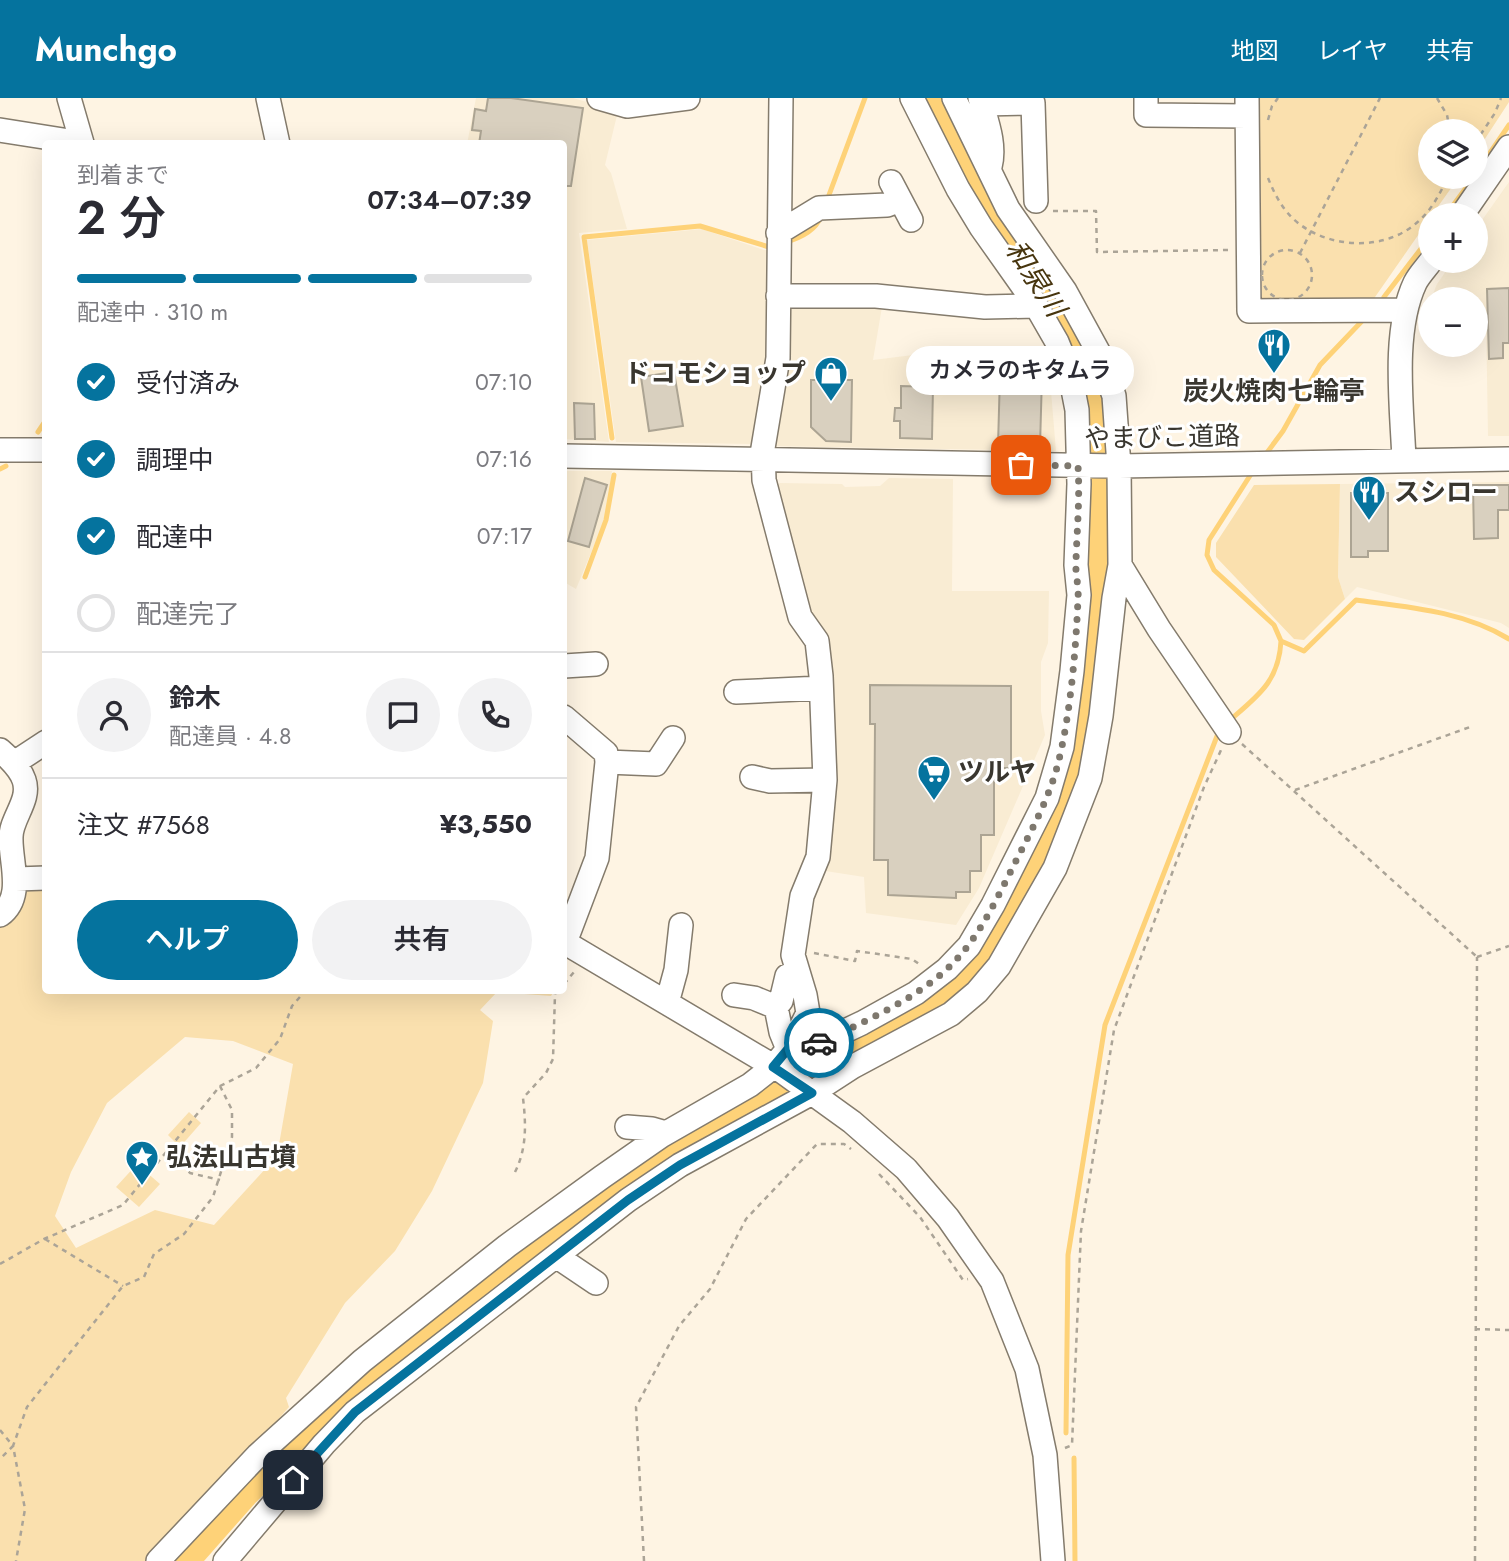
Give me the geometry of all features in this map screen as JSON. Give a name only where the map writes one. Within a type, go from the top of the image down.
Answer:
[{"type":"street","points":[[69,98],[81,140]]},
{"type":"street","points":[[268,98],[277,140]]},
{"type":"street","points":[[599,98],[627,102],[688,98]]},
{"type":"street","points":[[158,1561],[258,1455],[362,1362],[507,1246],[666,1133],[777,1068],[808,1013],[793,955],[802,896],[818,858],[825,780],[821,688],[817,642],[800,617],[764,480],[762,460],[778,358],[781,98]]},
{"type":"street","points":[[776,1007],[781,1032],[791,1046],[807,1049],[916,993],[947,969],[969,946],[993,905],[1047,798],[1062,747],[1079,595],[1076,565],[1080,466],[1077,410],[1070,374],[1058,342],[981,227],[912,98]]},
{"type":"street","points":[[225,1561],[324,1444],[355,1412],[628,1200],[680,1165],[808,1089],[951,1014],[977,992],[999,966],[1055,868],[1090,778],[1101,716],[1120,565],[1114,396],[1100,355],[1065,291],[1008,209],[954,98]]},
{"type":"street","points":[[1146,98],[1146,115],[1253,113],[1249,311],[1406,310]]},
{"type":"street","points":[[988,171],[992,159],[990,134],[981,101],[1033,103],[1043,146],[1040,206]]},
{"type":"street","points":[[0,130],[59,140]]},
{"type":"street","points":[[1470,203],[1509,147]]},
{"type":"street","points":[[778,233],[820,208],[887,205],[901,200]]},
{"type":"street","points":[[1404,460],[1401,337],[1406,310],[1416,282],[1422,273]]},
{"type":"street","points":[[778,296],[876,296],[985,307],[1036,306]]},
{"type":"street","points":[[0,450],[42,450]]},
{"type":"street","name":"やまびこ道路","points":[[567,456],[1080,466],[1509,459]]},
{"type":"street","points":[[1120,565],[1159,629],[1229,732]]},
{"type":"street","points":[[567,666],[596,664]]},
{"type":"street","points":[[736,692],[821,688]]},
{"type":"street","points":[[567,720],[607,753],[597,858],[567,935]]},
{"type":"street","points":[[607,762],[656,764],[673,738]]},
{"type":"street","points":[[3,908],[16,878],[5,838],[36,793],[7,757],[42,744]]},
{"type":"street","points":[[752,777],[770,781],[825,780]]},
{"type":"street","points":[[16,878],[42,878]]},
{"type":"street","points":[[667,1003],[676,970],[681,925]]},
{"type":"street","points":[[567,942],[808,1089],[852,1122],[906,1169],[948,1219],[989,1277],[1027,1369],[1045,1455],[1053,1561]]},
{"type":"street","points":[[776,1007],[781,1001],[787,976]]},
{"type":"street","points":[[734,995],[754,998],[776,1007]]},
{"type":"street","points":[[628,1127],[666,1133]]},
{"type":"street","points":[[556,1256],[596,1283]]},
{"type":"path","points":[[1253,113],[1272,106],[1278,98]]},
{"type":"path","points":[[1300,253],[1381,98]]},
{"type":"path","points":[[1437,98],[1448,119]]},
{"type":"path","points":[[1488,124],[1501,98]]},
{"type":"path","points":[[1265,169],[1276,198],[1297,222],[1325,238],[1355,244],[1385,240],[1413,226],[1435,204],[1442,189]]},
{"type":"path","points":[[1040,206],[1096,211],[1097,252],[1249,250]]},
{"type":"path","points":[[1287,249],[1300,253],[1312,269],[1310,284],[1301,296],[1290,300],[1271,294],[1262,279],[1265,262],[1278,251],[1287,249]]},
{"type":"path","points":[[1294,790],[1470,727]]},
{"type":"path","points":[[1045,1455],[1072,1445],[1081,1231],[1114,1030],[1205,787],[1229,732],[1477,957],[1475,1561]]},
{"type":"path","points":[[1477,957],[1509,946]]},
{"type":"path","points":[[794,949],[855,961],[857,951],[912,959],[924,967]]},
{"type":"path","points":[[0,1264],[44,1239],[123,1205],[220,1086],[256,1068],[280,1039],[292,1006],[302,994]]},
{"type":"path","points":[[515,1172],[521,1160],[526,1130],[523,1098],[546,1073],[552,1059],[555,994]]},
{"type":"path","points":[[0,1460],[13,1446],[27,1407],[123,1286],[144,1277],[154,1254],[184,1234],[213,1197],[232,1137],[232,1110],[220,1086]]},
{"type":"path","points":[[644,1561],[636,1407],[679,1326],[710,1289],[746,1219],[817,1144],[844,1144],[852,1150]]},
{"type":"path","points":[[168,1150],[190,1173],[220,1180]]},
{"type":"path","points":[[878,1172],[920,1217],[963,1280],[989,1277]]},
{"type":"path","points":[[44,1239],[123,1286]]},
{"type":"path","points":[[1475,1329],[1509,1330]]},
{"type":"path","points":[[0,1430],[13,1446],[25,1509],[16,1561]]},
{"type":"shaded area","points":[[476,98],[573,98],[618,111],[605,165],[611,173],[627,229],[579,233],[609,442],[567,439],[567,140],[468,140]]},
{"type":"shaded area","points":[[1259,98],[1509,98],[1488,134],[1488,119],[1418,119],[1418,189],[1450,189],[1441,203],[1418,203],[1418,235],[1373,300],[1262,302]]},
{"type":"shaded area","points":[[1509,182],[1509,436],[1488,436],[1488,287],[1436,287],[1445,273],[1488,273],[1488,212]]},
{"type":"shaded area","points":[[702,229],[764,250],[772,250],[771,366],[754,444],[616,442],[587,240]]},
{"type":"shaded area","points":[[785,300],[883,301],[873,360],[913,355],[943,358],[962,366],[964,361],[1008,373],[1047,373],[1056,451],[772,446]]},
{"type":"shaded area","points":[[567,471],[612,471],[603,524],[576,589],[567,584]]},
{"type":"shaded area","points":[[889,478],[953,479],[952,591],[1049,591],[1048,643],[1041,662],[1041,711],[1045,735],[979,888],[956,925],[866,913],[864,877],[819,870],[809,611],[775,488],[780,483],[880,486]]},
{"type":"shaded area","points":[[1509,482],[1509,628],[1501,623],[1357,587],[1345,599],[1338,577],[1340,484]]},
{"type":"shaded area","points":[[1340,484],[1338,577],[1345,599],[1304,640],[1294,639],[1216,557],[1216,543],[1254,485]]},
{"type":"shaded area","points":[[42,882],[42,994],[495,994],[480,1010],[493,1021],[483,1083],[432,1191],[395,1251],[345,1303],[286,1398],[289,1407],[156,1561],[0,1561],[0,924],[21,886]],"holes":[[[185,1037],[233,1041],[293,1064],[277,1156],[214,1225],[155,1210],[76,1248],[55,1216],[71,1172],[107,1103]]]},
{"type":"shaded area","points":[[189,1112],[201,1123],[180,1147],[168,1135]]},
{"type":"shaded area","points":[[137,1164],[160,1184],[139,1207],[116,1187]]},
{"type":"building","points":[[488,98],[511,98],[583,108],[571,186],[567,186],[567,140],[480,140],[481,131],[472,130],[475,109],[486,111]]},
{"type":"building","points":[[1509,288],[1509,343],[1503,343],[1503,358],[1489,359],[1488,289]]},
{"type":"building","points":[[674,372],[683,426],[649,431],[641,377]]},
{"type":"building","points":[[1000,375],[1042,376],[1040,446],[998,445]]},
{"type":"building","name":"ドコモショップ","points":[[811,380],[852,380],[851,442],[826,441],[811,427]]},
{"type":"building","points":[[901,386],[933,387],[932,439],[900,438],[900,421],[894,421],[895,408],[901,408]]},
{"type":"building","points":[[574,403],[594,404],[595,439],[575,439]]},
{"type":"building","points":[[585,478],[607,485],[589,547],[568,541]]},
{"type":"building","points":[[1473,485],[1509,485],[1509,510],[1498,510],[1498,538],[1474,539]]},
{"type":"building","name":"スシロー","points":[[1351,493],[1388,493],[1388,551],[1368,551],[1368,557],[1351,557]]},
{"type":"building","name":"ツルヤ","points":[[870,685],[1011,686],[1011,768],[994,768],[994,835],[981,835],[981,871],[970,871],[970,892],[956,892],[956,898],[888,895],[888,860],[874,860],[875,724],[870,724]]},
{"type":"waterway","points":[[829,195],[865,98]]},
{"type":"waterway","name":"和泉川","points":[[184,1561],[244,1493],[345,1395],[454,1314],[588,1207],[726,1119],[932,1003],[981,953],[1000,926],[1030,869],[1073,771],[1083,724],[1089,615],[1099,529],[1094,408],[1088,375],[1068,327],[966,170],[931,98]]},
{"type":"waterway","points":[[1488,156],[1509,125]]},
{"type":"waterway","points":[[1455,203],[1465,189]]},
{"type":"waterway","points":[[786,242],[810,230],[820,218]]},
{"type":"waterway","points":[[612,438],[584,237],[700,226],[769,247]]},
{"type":"waterway","points":[[1384,297],[1418,253]]},
{"type":"waterway","points":[[1263,458],[1283,431],[1320,365],[1363,320]]},
{"type":"waterway","points":[[38,432],[42,426]]},
{"type":"waterway","points":[[0,469],[6,466]]},
{"type":"waterway","points":[[1253,471],[1209,540],[1207,555],[1214,570],[1274,625],[1281,641],[1304,651],[1356,600],[1454,616],[1509,639]]},
{"type":"waterway","points":[[585,577],[606,520],[614,475]]},
{"type":"waterway","points":[[1230,720],[1258,695],[1271,677],[1276,667],[1281,641]]},
{"type":"waterway","points":[[1066,1433],[1068,1255],[1105,1025],[1219,731]]},
{"type":"waterway","points":[[1074,1458],[1075,1561]]},
{"type":"way so far","points":[[819,1043],[916,993],[947,969],[969,946],[993,905],[1047,798],[1062,747],[1072,671],[1079,595],[1076,565],[1078,466],[1021,465]]},
{"type":"place","name":"炭火焼肉七輪亭","points":[[1274,375]]},
{"type":"place","name":"ドコモショップ","points":[[831,403]]},
{"type":"place","name":"カメラのキタムラ","points":[[1021,465]]},
{"type":"place","name":"スシロー","points":[[1369,522]]},
{"type":"place","name":"ツルヤ","points":[[934,802]]},
{"type":"place","name":"弘法山古墳","points":[[142,1187]]},
{"type":"route","points":[[293,1480],[355,1412],[628,1200],[680,1165],[812,1093],[773,1067],[793,1043],[807,1049],[819,1043]]}]
